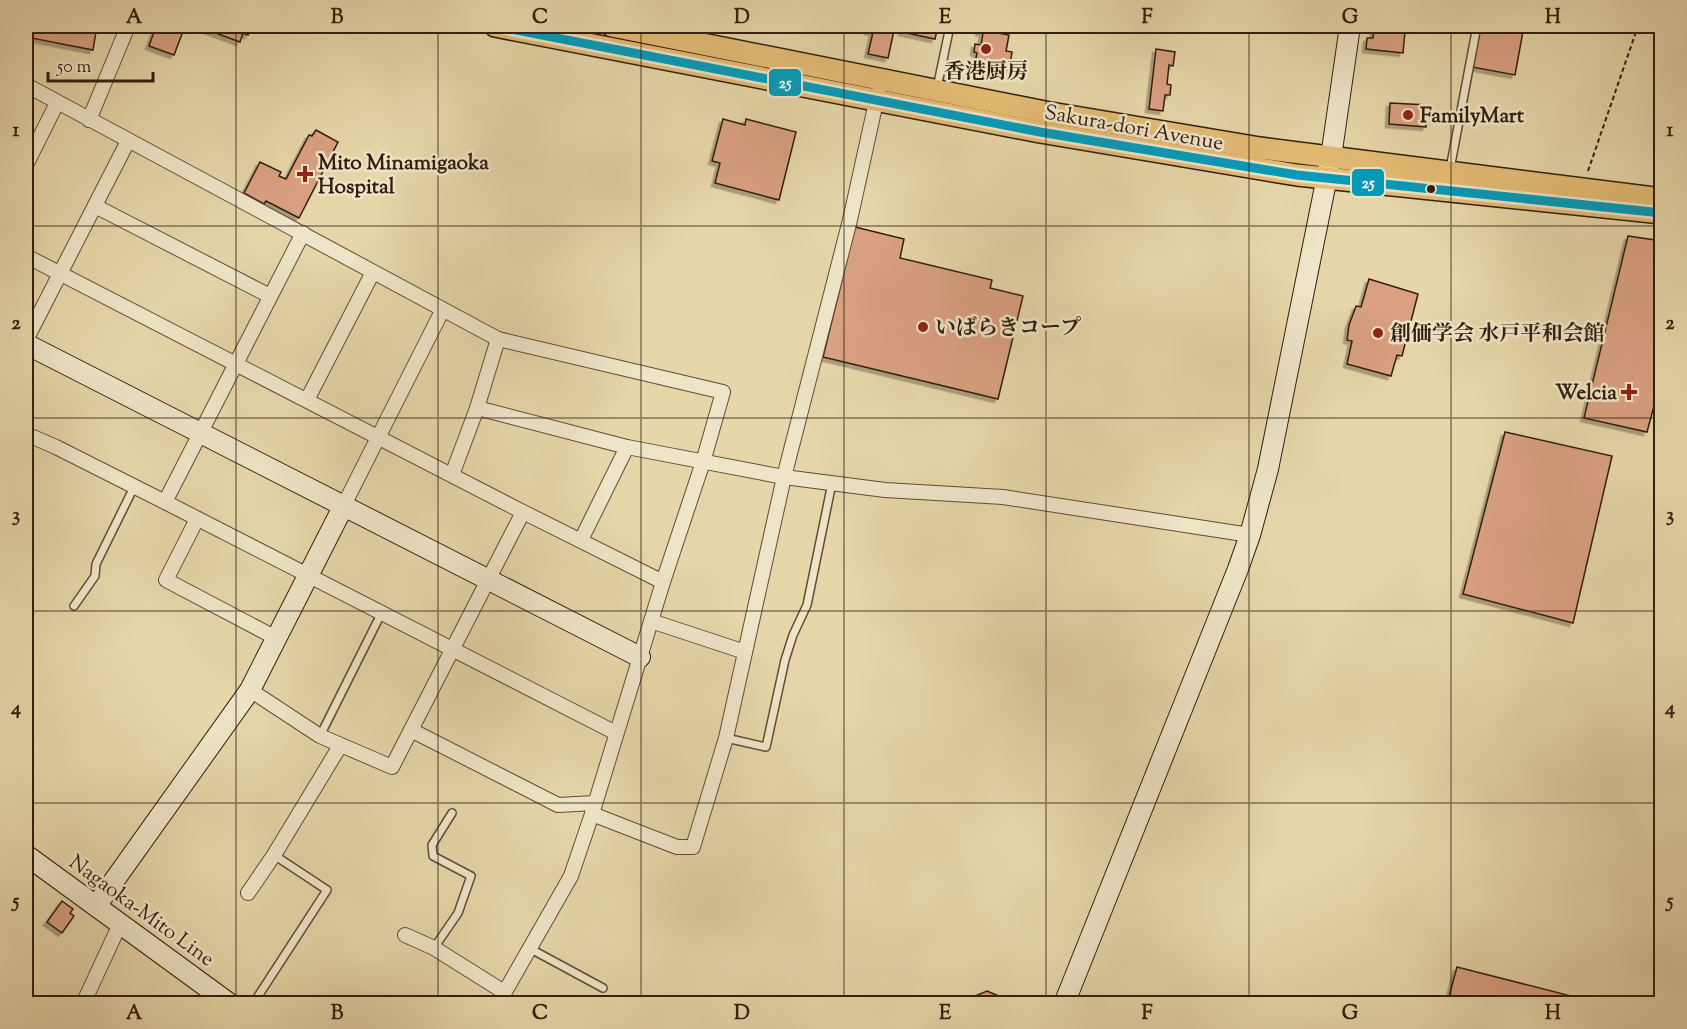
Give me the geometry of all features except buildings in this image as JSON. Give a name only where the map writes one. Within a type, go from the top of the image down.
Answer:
[{"type":"main road","name":"Sakura-dori Avenue","points":[[495,26],[879,89],[936,90],[1067,116],[1260,148],[1329,168],[1662,213]]},
{"type":"main road","name":"Sakura-dori Avenue","points":[[612,26],[879,89],[1040,132],[1297,175],[1329,168],[1449,172],[1662,199]]},
{"type":"street","points":[[89,120],[128,26]]},
{"type":"street","points":[[1064,1004],[1250,535],[1268,469],[1329,168],[1350,26]]},
{"type":"street","points":[[26,85],[498,339],[723,392],[703,462],[571,876],[501,998],[434,948],[405,935]]},
{"type":"street","points":[[411,730],[558,805],[593,808],[677,847],[693,847],[726,738],[784,477],[849,220],[879,89]]},
{"type":"street","points":[[26,165],[57,103]]},
{"type":"street","points":[[128,141],[26,342],[343,507],[640,657]]},
{"type":"street","points":[[95,206],[270,296]]},
{"type":"street","points":[[165,502],[303,233]]},
{"type":"street","points":[[26,256],[663,582]]},
{"type":"street","points":[[307,399],[373,272]]},
{"type":"street","points":[[96,906],[250,690],[442,310]]},
{"type":"street","points":[[452,475],[477,408],[498,339]]},
{"type":"street","points":[[477,408],[627,447],[784,477],[885,490],[1003,497],[1250,535]]},
{"type":"street","points":[[26,434],[165,502],[616,733]]},
{"type":"street","points":[[581,540],[627,447]]},
{"type":"street","points":[[250,690],[320,736],[392,767],[523,512]]},
{"type":"street","points":[[197,519],[166,580],[276,638]]},
{"type":"street","points":[[651,621],[745,652]]},
{"type":"street","points":[[248,893],[274,855],[340,746]]},
{"type":"street","name":"Nagaoka-Mito Line","points":[[26,855],[220,1001]]},
{"type":"street","points":[[83,1004],[120,924]]},
{"type":"street","points":[[860,1004],[916,1003]]},
{"type":"lane","points":[[936,90],[950,26]]},
{"type":"lane","points":[[1449,172],[1477,26]]},
{"type":"lane","points":[[726,738],[766,747],[785,660],[793,635],[807,605],[832,483]]},
{"type":"lane","points":[[74,606],[95,576],[96,564],[134,487]]},
{"type":"lane","points":[[320,736],[381,614]]},
{"type":"lane","points":[[434,948],[458,913],[471,876],[433,856],[432,844],[452,813]]},
{"type":"lane","points":[[253,1004],[327,890],[274,855]]},
{"type":"lane","points":[[529,948],[603,988]]},
{"type":"path","points":[[1582,188],[1638,26]]},
{"type":"transit line","name":"25","points":[[495,26],[1040,132],[1297,175],[1662,213]]},
{"type":"place","name":"香港厨房","points":[[986,49]]},
{"type":"place","name":"FamilyMart","points":[[1408,115]]},
{"type":"place","name":"Mito Minamigaoka Hospital","points":[[305,174]]},
{"type":"place","name":"いばらきコープ","points":[[923,327]]},
{"type":"place","name":"創価学会 水戸平和会館","points":[[1378,333]]},
{"type":"place","name":"Welcia","points":[[1629,392]]}]
